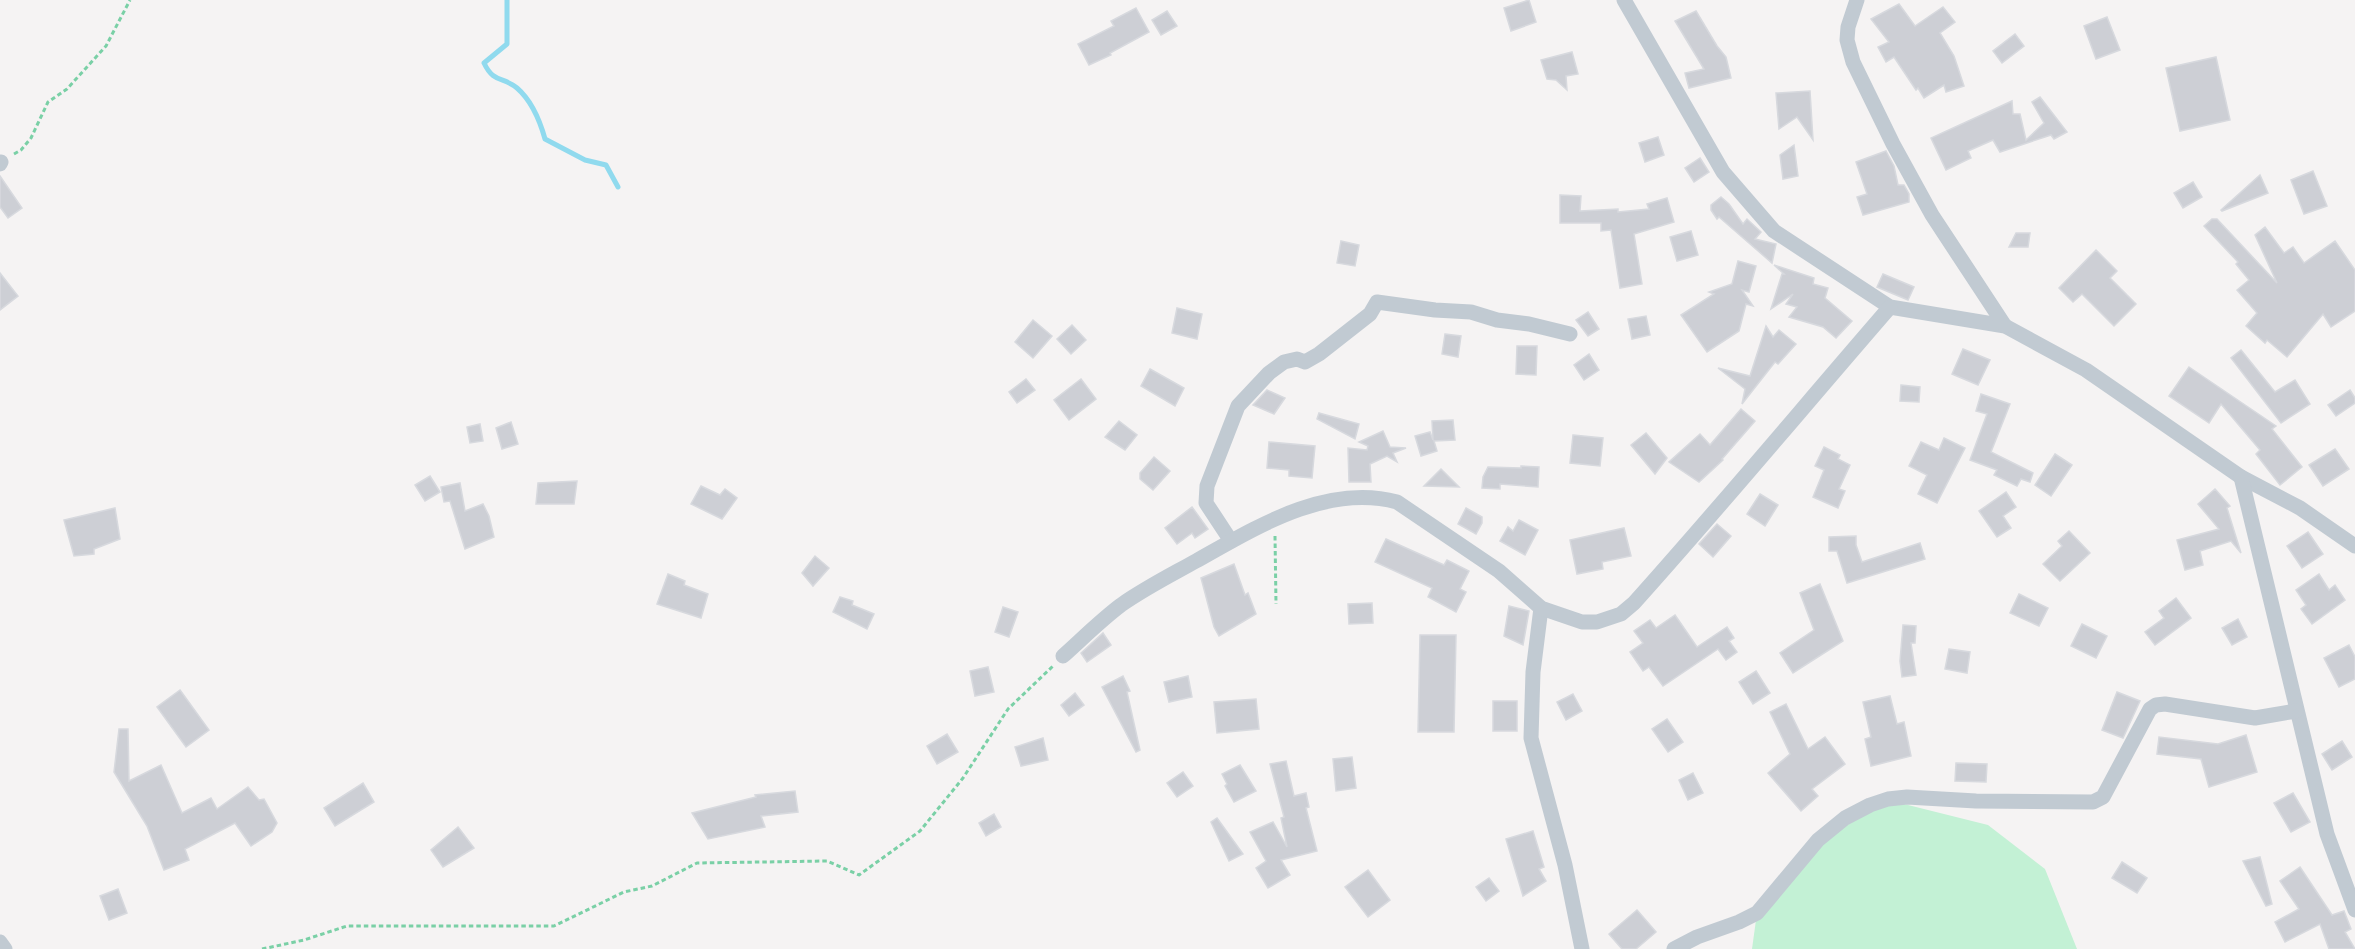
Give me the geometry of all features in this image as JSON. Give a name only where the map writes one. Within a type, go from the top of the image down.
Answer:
[{"type":"street","points":[[1624,0],[1723,172],[1774,231],[1890,307],[2005,326],[2086,370],[2241,477],[2300,508],[2355,546]]},
{"type":"street","points":[[1857,0],[1848,27],[1847,40],[1853,62],[1893,144],[1932,215],[2005,326]]},
{"type":"street","points":[[1231,540],[1206,503],[1207,486],[1238,406],[1269,373],[1284,362],[1297,359],[1305,362],[1319,354],[1370,314],[1377,302],[1471,312],[1497,321],[1529,324],[1570,334]]},
{"type":"street","points":[[1063,656],[1120,606],[1231,540],[1318,504],[1358,497],[1379,497],[1397,502],[1500,571],[1541,608],[1582,622],[1597,622],[1621,614],[1634,603],[1735,490],[1890,307]]},
{"type":"street","points":[[2241,477],[2327,834],[2355,909]]},
{"type":"street","points":[[1541,608],[1533,672],[1531,738],[1565,865],[1582,949]]},
{"type":"street","points":[[1674,949],[1697,937],[1757,913],[1818,840],[1845,818],[1869,805],[1888,799],[1907,797],[1976,801],[2093,802],[2103,797],[2150,709],[2156,705],[2165,704],[2255,718],[2296,711]]},
{"type":"street","points":[[0,942],[5,949]]},
{"type":"path","points":[[1,163],[21,150],[31,138],[48,102],[67,89],[106,46],[130,0]]},
{"type":"path","points":[[1275,520],[1276,604]]},
{"type":"path","points":[[262,949],[304,940],[346,926],[554,926],[624,892],[652,886],[697,864],[826,861],[859,875],[920,831],[963,778],[1008,709],[1063,656]]},
{"type":"green space","points":[[1888,800],[1988,825],[2045,869],[2077,949],[1752,949],[1756,920],[1823,840]]},
{"type":"building","points":[[1529,0],[1536,22],[1511,31],[1504,8]]},
{"type":"building","points":[[1899,4],[1915,26],[1943,7],[1955,22],[1940,33],[1954,56],[1964,86],[1946,92],[1944,85],[1924,98],[1894,57],[1886,62],[1878,47],[1889,42],[1871,19]]},
{"type":"building","points":[[1136,8],[1149,32],[1110,53],[1111,55],[1089,65],[1078,44],[1114,26],[1111,21]]},
{"type":"building","points":[[1167,11],[1177,26],[1161,35],[1152,20]]},
{"type":"building","points":[[1696,11],[1726,57],[1731,78],[1689,88],[1685,73],[1704,69],[1675,21]]},
{"type":"building","points":[[2107,17],[2120,50],[2096,59],[2084,26]]},
{"type":"building","points":[[2015,34],[2024,46],[2002,63],[1993,51]]},
{"type":"building","points":[[1572,52],[1578,74],[1566,76],[1567,90],[1556,80],[1547,79],[1541,60]]},
{"type":"building","points":[[2216,57],[2230,120],[2180,131],[2166,68]]},
{"type":"building","points":[[1810,91],[1813,140],[1797,117],[1779,129],[1776,93]]},
{"type":"building","points":[[2040,97],[2067,132],[2054,139],[2051,135],[2000,152],[1993,140],[1968,151],[1971,158],[1946,170],[1931,138],[2012,101],[2013,114],[2020,114],[2026,140],[2044,123],[2032,102]]},
{"type":"building","points":[[1658,137],[1664,155],[1645,162],[1639,143]]},
{"type":"building","points":[[1794,145],[1798,176],[1783,179],[1780,155]]},
{"type":"building","points":[[1886,151],[1894,166],[1898,185],[1904,185],[1909,194],[1909,202],[1863,215],[1857,197],[1867,194],[1856,162]]},
{"type":"building","points":[[1700,158],[1709,172],[1694,182],[1685,168]]},
{"type":"building","points":[[2313,171],[2327,206],[2304,214],[2291,180]]},
{"type":"building","points":[[2260,175],[2268,193],[2221,210]]},
{"type":"building","points":[[0,176],[22,208],[8,218],[0,207]]},
{"type":"building","points":[[2193,182],[2202,197],[2183,208],[2174,193]]},
{"type":"building","points":[[1560,195],[1581,196],[1580,211],[1618,209],[1618,212],[1649,209],[1647,204],[1667,198],[1674,222],[1634,234],[1642,284],[1620,288],[1611,230],[1601,231],[1601,223],[1560,223]]},
{"type":"building","points":[[1721,197],[1743,224],[1747,219],[1761,232],[1755,239],[1776,244],[1772,263],[1719,217],[1717,219],[1711,210],[1711,205]]},
{"type":"building","points":[[2212,219],[2217,219],[2277,283],[2255,235],[2265,227],[2284,253],[2293,247],[2304,263],[2335,241],[2355,270],[2355,311],[2331,327],[2323,314],[2287,357],[2267,340],[2265,343],[2246,326],[2257,313],[2237,290],[2249,280],[2236,264],[2238,262],[2204,226]]},
{"type":"building","points":[[1691,231],[1698,255],[1677,261],[1670,237]]},
{"type":"building","points":[[2016,233],[2030,233],[2028,247],[2009,247]]},
{"type":"building","points":[[1341,241],[1359,245],[1355,266],[1337,263]]},
{"type":"building","points":[[2096,250],[2117,271],[2110,278],[2136,304],[2114,326],[2082,294],[2073,302],[2059,288]]},
{"type":"building","points":[[1738,261],[1756,266],[1749,292],[1742,290],[1753,306],[1746,304],[1739,331],[1707,352],[1681,315],[1714,294],[1709,292],[1732,284]]},
{"type":"building","points":[[1774,265],[1814,278],[1813,284],[1828,288],[1825,298],[1852,321],[1836,338],[1823,327],[1789,317],[1797,307],[1786,304],[1793,294],[1771,309],[1782,274],[1784,274]]},
{"type":"building","points":[[0,273],[18,296],[0,310]]},
{"type":"building","points":[[1883,274],[1914,287],[1908,300],[1877,287]]},
{"type":"building","points":[[1177,308],[1202,314],[1197,339],[1172,333]]},
{"type":"building","points":[[1588,312],[1599,329],[1588,336],[1576,320]]},
{"type":"building","points":[[1646,316],[1650,335],[1632,339],[1628,319]]},
{"type":"building","points":[[1033,320],[1052,336],[1033,358],[1015,342]]},
{"type":"building","points":[[1072,325],[1086,340],[1071,354],[1057,339]]},
{"type":"building","points":[[1766,326],[1773,337],[1779,330],[1796,344],[1778,364],[1775,362],[1742,404],[1745,389],[1718,368],[1750,376]]},
{"type":"building","points":[[1445,334],[1461,336],[1458,357],[1442,354]]},
{"type":"building","points":[[1517,346],[1537,346],[1536,375],[1516,374]]},
{"type":"building","points":[[1963,349],[1990,360],[1978,385],[1952,374]]},
{"type":"building","points":[[2241,350],[2275,392],[2295,380],[2310,404],[2281,423],[2231,358]]},
{"type":"building","points":[[1589,354],[1599,370],[1584,380],[1574,365]]},
{"type":"building","points":[[2189,367],[2276,426],[2272,429],[2302,467],[2280,485],[2256,454],[2260,450],[2221,404],[2209,423],[2169,396]]},
{"type":"building","points":[[1150,369],[1184,388],[1175,406],[1141,386]]},
{"type":"building","points":[[1026,379],[1035,390],[1017,403],[1009,392]]},
{"type":"building","points":[[1081,379],[1096,399],[1069,420],[1054,400]]},
{"type":"building","points":[[1901,385],[1920,387],[1919,402],[1900,401]]},
{"type":"building","points":[[1267,390],[1285,398],[1274,414],[1253,405]]},
{"type":"building","points":[[2350,390],[2355,403],[2336,416],[2328,405]]},
{"type":"building","points":[[1981,394],[2010,404],[1991,452],[2033,473],[2030,482],[2021,479],[2017,486],[1994,475],[1997,470],[1970,460],[1987,414],[1976,411]]},
{"type":"building","points":[[1741,409],[1755,421],[1723,460],[1699,482],[1669,462],[1700,434],[1710,445]]},
{"type":"building","points":[[1319,413],[1359,424],[1355,439],[1317,419]]},
{"type":"building","points":[[1453,420],[1455,440],[1434,441],[1437,451],[1421,456],[1415,436],[1430,432],[1433,440],[1432,421]]},
{"type":"building","points":[[1119,421],[1137,435],[1125,450],[1105,437]]},
{"type":"building","points":[[511,422],[518,444],[502,449],[496,428]]},
{"type":"building","points":[[480,424],[483,441],[470,443],[467,427]]},
{"type":"building","points":[[1383,431],[1390,447],[1406,448],[1393,453],[1397,462],[1387,456],[1370,464],[1371,482],[1349,482],[1348,448],[1367,450],[1368,446],[1359,442]]},
{"type":"building","points":[[1646,433],[1667,458],[1655,474],[1631,445]]},
{"type":"building","points":[[1573,435],[1603,438],[1600,466],[1570,463]]},
{"type":"building","points":[[1944,438],[1965,448],[1937,503],[1918,494],[1927,475],[1909,466],[1921,442],[1939,450]]},
{"type":"building","points":[[1269,442],[1315,446],[1312,478],[1289,476],[1289,470],[1267,468]]},
{"type":"building","points":[[1824,447],[1840,455],[1838,459],[1850,465],[1839,489],[1845,491],[1838,508],[1813,497],[1824,470],[1815,466]]},
{"type":"building","points":[[2335,449],[2349,469],[2323,486],[2309,465]]},
{"type":"building","points":[[2055,454],[2072,465],[2051,496],[2035,485]]},
{"type":"building","points":[[1154,457],[1170,471],[1153,490],[1140,479],[1140,473]]},
{"type":"building","points":[[1521,466],[1539,467],[1538,487],[1500,484],[1500,489],[1482,488],[1483,477],[1488,467],[1521,468]]},
{"type":"building","points":[[1441,469],[1459,487],[1424,486]]},
{"type":"building","points":[[430,476],[440,492],[425,501],[415,485]]},
{"type":"building","points":[[577,481],[574,504],[536,504],[538,483]]},
{"type":"building","points":[[460,483],[465,511],[483,504],[489,516],[494,537],[465,549],[450,501],[444,502],[441,487]]},
{"type":"building","points":[[701,486],[720,495],[725,489],[737,498],[722,519],[691,504]]},
{"type":"building","points":[[2215,489],[2230,506],[2227,508],[2241,553],[2231,541],[2200,551],[2203,565],[2185,570],[2177,540],[2219,529],[2198,504]]},
{"type":"building","points":[[2006,492],[2016,507],[2003,516],[2011,528],[1997,537],[1979,511]]},
{"type":"building","points":[[1760,494],[1778,505],[1765,526],[1747,514]]},
{"type":"building","points":[[1192,507],[1208,529],[1195,538],[1192,533],[1177,544],[1165,528]]},
{"type":"building","points":[[115,508],[120,539],[94,549],[94,554],[74,556],[64,520]]},
{"type":"building","points":[[1466,508],[1482,517],[1482,523],[1476,534],[1458,524]]},
{"type":"building","points":[[1519,520],[1538,530],[1525,555],[1500,541],[1508,527],[1513,531]]},
{"type":"building","points":[[1717,524],[1731,536],[1713,557],[1699,544]]},
{"type":"building","points":[[1624,528],[1631,556],[1602,562],[1603,569],[1577,574],[1570,540]]},
{"type":"building","points":[[2069,531],[2090,553],[2060,581],[2043,564],[2062,546],[2058,541]]},
{"type":"building","points":[[2308,532],[2323,554],[2302,568],[2287,546]]},
{"type":"building","points":[[1856,536],[1856,545],[1862,562],[1920,543],[1925,559],[1847,583],[1837,551],[1829,551],[1829,537]]},
{"type":"building","points":[[1386,539],[1444,565],[1447,560],[1469,571],[1460,589],[1466,592],[1456,612],[1428,597],[1432,588],[1375,562]]},
{"type":"building","points":[[815,556],[829,568],[813,586],[802,573]]},
{"type":"building","points":[[1234,564],[1245,595],[1248,593],[1256,614],[1219,636],[1214,627],[1201,578]]},
{"type":"building","points":[[668,574],[685,581],[684,585],[708,594],[701,618],[657,604]]},
{"type":"building","points":[[2319,574],[2329,590],[2335,585],[2345,600],[2312,624],[2301,609],[2306,605],[2296,590]]},
{"type":"building","points":[[1820,584],[1843,641],[1793,673],[1780,653],[1814,630],[1800,593]]},
{"type":"building","points":[[2019,594],[2048,608],[2039,626],[2010,613]]},
{"type":"building","points":[[840,597],[853,601],[852,605],[874,614],[867,629],[833,612]]},
{"type":"building","points":[[2176,598],[2191,618],[2155,645],[2145,632],[2164,618],[2159,611]]},
{"type":"building","points":[[1372,603],[1373,623],[1349,624],[1348,604]]},
{"type":"building","points":[[1509,606],[1529,611],[1523,645],[1504,636]]},
{"type":"building","points":[[1003,607],[1018,612],[1009,637],[995,632]]},
{"type":"building","points":[[1675,615],[1697,647],[1727,627],[1734,638],[1729,641],[1737,652],[1726,660],[1718,649],[1663,686],[1649,667],[1643,671],[1630,652],[1643,643],[1634,631],[1650,620],[1656,628]]},
{"type":"building","points":[[2238,619],[2247,637],[2232,645],[2222,628]]},
{"type":"building","points":[[2082,624],[2107,636],[2096,658],[2071,646]]},
{"type":"building","points":[[1903,625],[1916,626],[1915,643],[1911,643],[1916,675],[1902,677],[1900,661]]},
{"type":"building","points":[[1103,633],[1111,645],[1087,662],[1081,653]]},
{"type":"building","points":[[1420,635],[1456,635],[1454,732],[1418,732]]},
{"type":"building","points":[[2349,645],[2355,657],[2355,679],[2339,687],[2324,658]]},
{"type":"building","points":[[1949,649],[1970,652],[1967,673],[1945,669]]},
{"type":"building","points":[[988,667],[994,692],[975,696],[970,671]]},
{"type":"building","points":[[1756,671],[1770,693],[1753,704],[1739,682]]},
{"type":"building","points":[[1123,676],[1130,691],[1127,692],[1140,750],[1136,752],[1102,687]]},
{"type":"building","points":[[1188,676],[1192,697],[1169,702],[1164,682]]},
{"type":"building","points":[[180,690],[209,730],[186,747],[157,707]]},
{"type":"building","points":[[2117,692],[2140,701],[2123,738],[2102,730]]},
{"type":"building","points":[[1075,693],[1084,705],[1069,716],[1061,705]]},
{"type":"building","points":[[1573,694],[1582,711],[1566,720],[1557,702]]},
{"type":"building","points":[[1890,696],[1897,724],[1904,722],[1911,756],[1871,766],[1865,739],[1871,737],[1863,702]]},
{"type":"building","points":[[1256,699],[1259,729],[1217,733],[1214,702]]},
{"type":"building","points":[[1493,701],[1517,701],[1517,731],[1493,731]]},
{"type":"building","points":[[1786,704],[1808,749],[1825,737],[1845,764],[1812,789],[1818,796],[1801,811],[1768,773],[1790,754],[1770,712]]},
{"type":"building","points":[[1667,719],[1683,742],[1668,752],[1652,729]]},
{"type":"building","points":[[119,729],[128,729],[129,781],[161,765],[182,813],[211,798],[217,809],[248,787],[259,800],[264,799],[277,823],[272,832],[251,846],[235,823],[185,849],[189,860],[164,870],[147,826],[114,772]]},
{"type":"building","points":[[947,734],[958,752],[937,764],[927,746]]},
{"type":"building","points":[[2246,735],[2257,772],[2209,787],[2201,759],[2157,754],[2159,737],[2218,744]]},
{"type":"building","points":[[1043,738],[1048,760],[1021,766],[1015,747]]},
{"type":"building","points":[[2342,741],[2352,757],[2332,770],[2322,754]]},
{"type":"building","points":[[1352,757],[1356,788],[1336,791],[1333,759]]},
{"type":"building","points":[[1286,761],[1294,796],[1306,793],[1309,807],[1306,808],[1317,851],[1281,860],[1290,875],[1268,888],[1256,868],[1266,861],[1250,832],[1273,822],[1287,847],[1281,818],[1284,817],[1270,764]]},
{"type":"building","points":[[1956,763],[1987,764],[1986,782],[1955,781]]},
{"type":"building","points":[[1240,765],[1256,791],[1234,802],[1225,786],[1227,784],[1222,774]]},
{"type":"building","points":[[1183,772],[1193,786],[1177,797],[1167,783]]},
{"type":"building","points":[[1693,773],[1703,793],[1688,800],[1679,780]]},
{"type":"building","points":[[363,783],[374,802],[335,826],[324,808]]},
{"type":"building","points":[[795,791],[798,812],[761,816],[765,827],[708,839],[692,813],[756,797],[755,795]]},
{"type":"building","points":[[2293,793],[2310,822],[2291,832],[2274,803]]},
{"type":"building","points":[[994,814],[1001,827],[986,836],[979,823]]},
{"type":"building","points":[[1217,818],[1243,854],[1229,861],[1211,822]]},
{"type":"building","points":[[458,827],[474,848],[443,867],[431,850]]},
{"type":"building","points":[[1533,831],[1544,867],[1539,869],[1546,881],[1523,896],[1506,839]]},
{"type":"building","points":[[2260,857],[2272,904],[2266,906],[2243,861]]},
{"type":"building","points":[[2122,862],[2147,878],[2137,893],[2112,878]]},
{"type":"building","points":[[2300,867],[2332,915],[2344,911],[2351,929],[2345,932],[2355,949],[2329,949],[2320,924],[2285,942],[2275,922],[2299,909],[2280,881]]},
{"type":"building","points":[[1368,870],[1390,900],[1368,917],[1345,887]]},
{"type":"building","points":[[1489,878],[1499,891],[1486,901],[1476,887]]},
{"type":"building","points":[[118,889],[127,913],[109,920],[100,896]]},
{"type":"building","points":[[1637,910],[1656,932],[1636,949],[1622,949],[1609,934]]},
{"type":"waterway","points":[[507,0],[507,44],[484,63],[488,70],[495,77],[512,84],[527,99],[541,125],[545,139],[585,160],[606,165],[618,187]]}]
